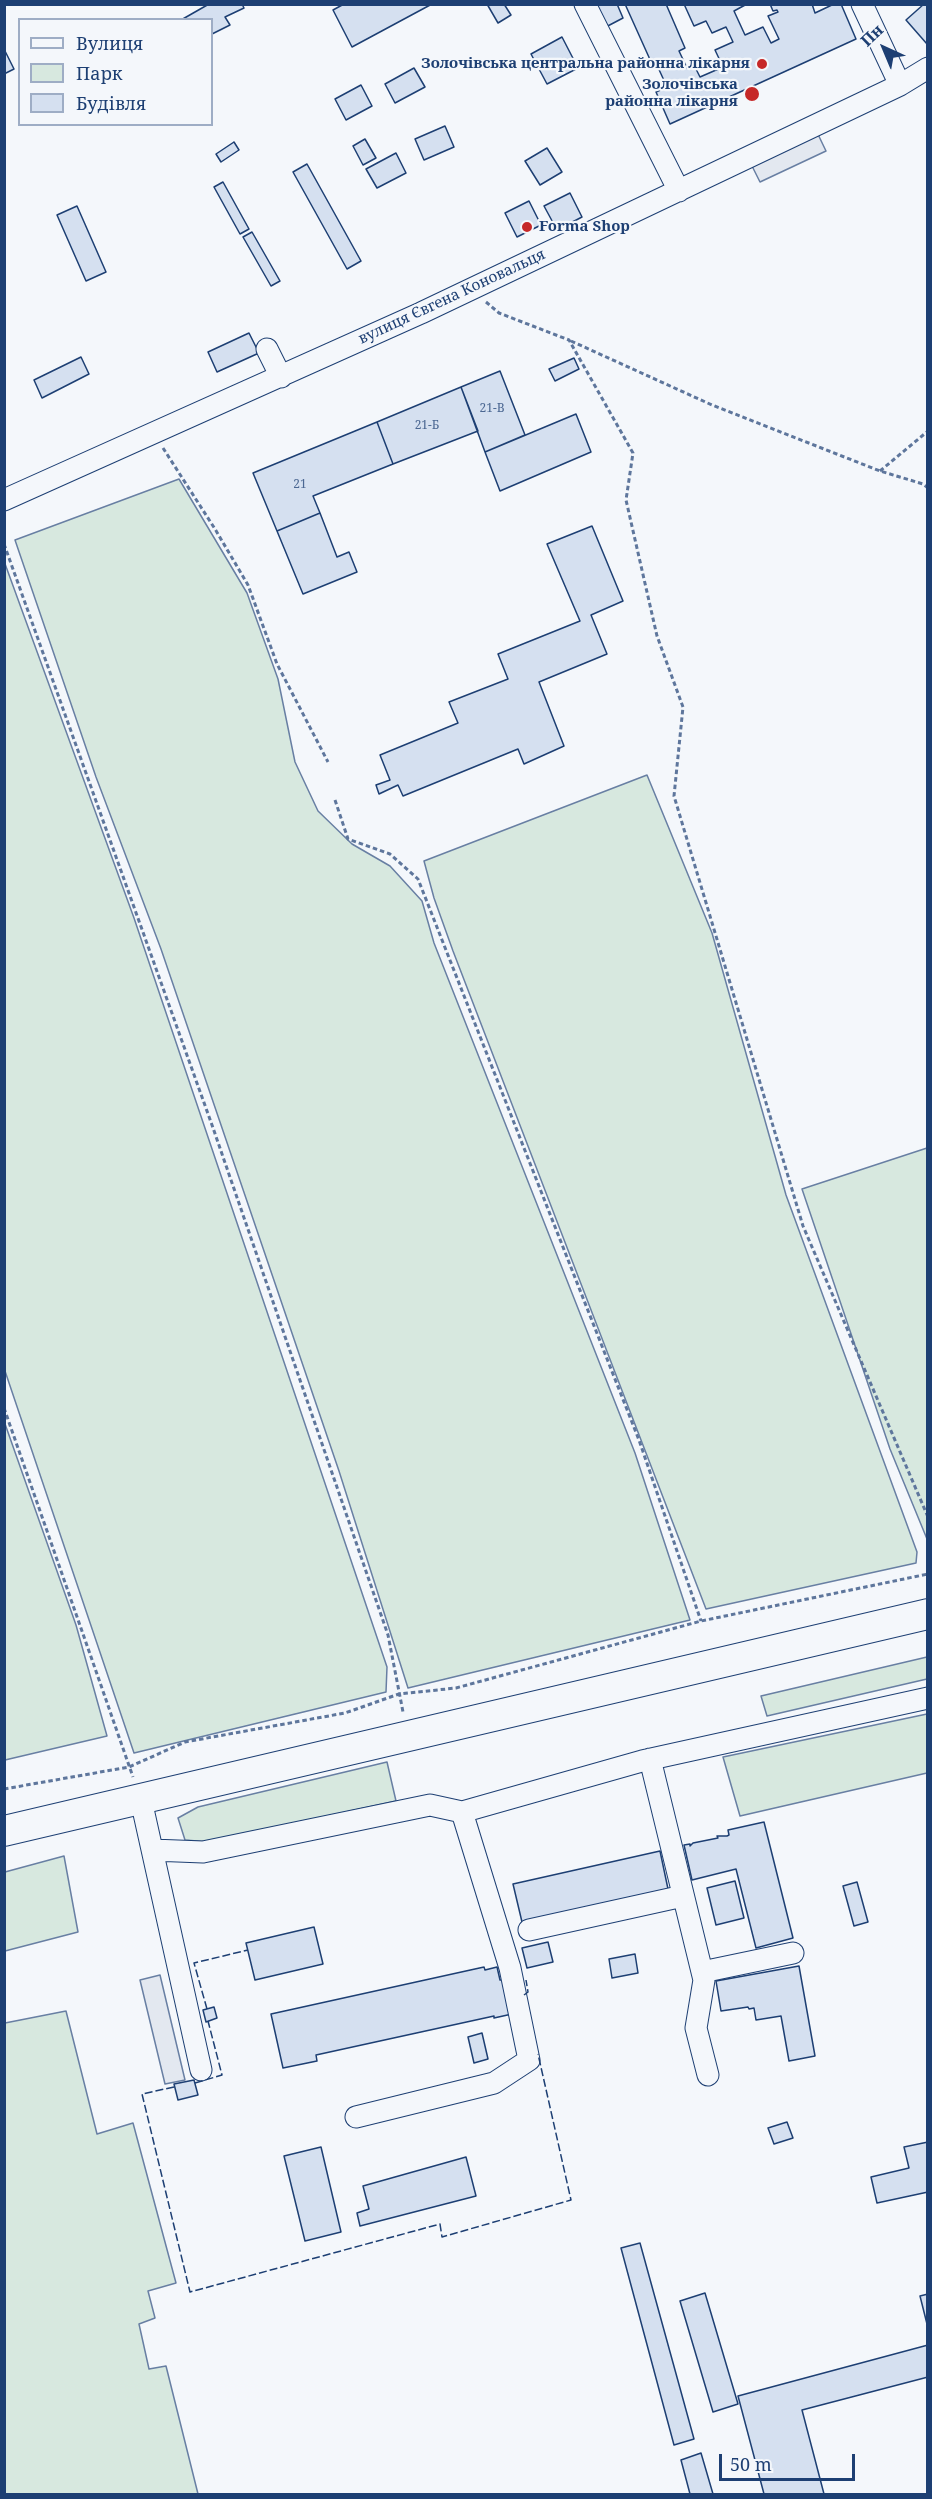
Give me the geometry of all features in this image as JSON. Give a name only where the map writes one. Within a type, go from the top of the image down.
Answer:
[{"type":"highway","points":[[4,1831],[408,1738],[927,1614]]},
{"type":"street","points":[[585,4],[679,191]]},
{"type":"street","points":[[862,4],[900,85]]},
{"type":"street","name":"вулиця Євгена Коновальця","points":[[4,500],[470,290],[900,85],[927,68]]},
{"type":"street","points":[[267,349],[281,377]]},
{"type":"street","points":[[152,1850],[203,1852],[430,1805],[462,1812],[650,1760],[927,1698]]},
{"type":"street","points":[[650,1760],[704,1980],[696,2028],[708,2074]]},
{"type":"street","points":[[141,1800],[201,2070]]},
{"type":"street","points":[[356,2117],[494,2082],[529,2060],[510,1968],[462,1812]]},
{"type":"street","points":[[529,1930],[683,1896]]},
{"type":"street","points":[[702,1972],[793,1953]]},
{"type":"path","points":[[470,290],[499,313],[569,340],[712,405],[880,471],[923,484],[927,489]]},
{"type":"path","points":[[569,340],[633,453],[626,500],[657,636],[683,706],[674,796],[800,1215],[927,1517]]},
{"type":"path","points":[[880,471],[927,431]]},
{"type":"path","points":[[154,434],[248,585],[277,664],[328,762]]},
{"type":"path","points":[[4,544],[212,1125],[388,1635],[408,1738]]},
{"type":"path","points":[[335,800],[348,839],[390,854],[418,879],[639,1440],[701,1621]]},
{"type":"path","points":[[4,1408],[141,1800]]},
{"type":"path","points":[[4,1789],[129,1767],[185,1742],[345,1713],[399,1694],[456,1688],[701,1621],[927,1574]]},
{"type":"green space","points":[[179,479],[247,593],[278,679],[295,762],[318,811],[352,844],[390,866],[422,901],[434,943],[635,1453],[690,1620],[408,1688],[339,1471],[161,949],[96,777],[15,540]]},
{"type":"green space","points":[[4,561],[134,918],[387,1667],[386,1692],[134,1753],[5,1371]]},
{"type":"green space","points":[[647,775],[712,933],[786,1195],[917,1552],[916,1563],[706,1609],[453,951],[434,898],[424,861]]},
{"type":"green space","points":[[928,1148],[927,1539],[890,1449],[802,1189]]},
{"type":"green space","points":[[4,1421],[76,1625],[107,1736],[5,1760]]},
{"type":"green space","points":[[927,1657],[927,1679],[767,1716],[761,1696]]},
{"type":"green space","points":[[927,1714],[927,1773],[740,1816],[723,1757]]},
{"type":"green space","points":[[387,1762],[396,1801],[209,1842],[185,1840],[178,1818],[198,1807]]},
{"type":"green space","points":[[64,1856],[78,1932],[5,1951],[5,1872]]},
{"type":"green space","points":[[66,2011],[97,2134],[133,2123],[176,2283],[148,2291],[155,2318],[139,2324],[149,2369],[166,2366],[198,2494],[5,2494],[5,2023]]},
{"type":"shaded area","points":[[814,126],[826,151],[760,182],[748,158]]},
{"type":"shaded area","points":[[160,1975],[185,2080],[165,2084],[140,1980]]},
{"type":"building","points":[[209,4],[242,4],[244,8],[225,17],[230,25],[213,34],[213,18],[184,18]]},
{"type":"building","points":[[344,4],[432,4],[352,47],[333,10]]},
{"type":"building","points":[[487,4],[504,4],[511,15],[498,23]]},
{"type":"building","points":[[590,4],[617,4],[623,18],[602,29]]},
{"type":"building","name":"Золочівська центральна районна лікарня","points":[[625,4],[666,4],[685,48],[679,51],[687,68],[694,65],[700,77],[723,67],[715,50],[733,42],[726,27],[712,33],[706,21],[694,26],[684,4],[747,4],[734,11],[745,35],[763,27],[771,43],[779,39],[768,16],[778,12],[773,11],[770,4],[812,4],[815,13],[834,4],[841,4],[856,39],[670,124],[656,92],[667,87],[656,63],[652,64]]},
{"type":"building","points":[[924,4],[928,4],[927,44],[906,20]]},
{"type":"building","points":[[562,37],[578,68],[547,84],[531,54]]},
{"type":"building","points":[[4,49],[14,69],[4,74]]},
{"type":"building","points":[[414,68],[425,87],[395,103],[385,84]]},
{"type":"building","points":[[361,85],[372,106],[346,120],[335,99]]},
{"type":"building","points":[[445,126],[454,147],[424,160],[415,139]]},
{"type":"building","points":[[365,139],[376,158],[363,165],[353,146]]},
{"type":"building","points":[[234,142],[239,150],[221,162],[216,154]]},
{"type":"building","points":[[547,148],[562,172],[540,185],[525,161]]},
{"type":"building","points":[[396,153],[406,173],[377,188],[366,169]]},
{"type":"building","points":[[307,164],[361,261],[347,269],[293,172]]},
{"type":"building","points":[[223,182],[249,229],[240,234],[214,187]]},
{"type":"building","points":[[570,193],[582,217],[557,230],[544,206]]},
{"type":"building","points":[[529,201],[541,225],[517,237],[505,213]]},
{"type":"building","points":[[77,206],[106,272],[86,281],[57,215]]},
{"type":"building","points":[[252,232],[280,281],[271,286],[243,237]]},
{"type":"building","points":[[249,333],[259,353],[217,372],[208,352]]},
{"type":"building","points":[[81,357],[89,374],[42,398],[34,380]]},
{"type":"building","points":[[574,358],[579,369],[555,381],[549,369]]},
{"type":"building","points":[[500,371],[525,435],[485,452],[461,387]]},
{"type":"building","points":[[461,387],[478,431],[393,464],[377,422]]},
{"type":"building","points":[[576,414],[591,452],[500,491],[485,452]]},
{"type":"building","points":[[377,422],[393,464],[313,496],[320,513],[277,531],[253,473]]},
{"type":"building","points":[[320,513],[337,557],[349,552],[357,572],[303,594],[277,531]]},
{"type":"building","points":[[592,526],[623,601],[591,615],[607,654],[539,682],[564,746],[524,764],[518,749],[403,796],[398,785],[379,794],[376,785],[390,780],[380,755],[458,723],[449,702],[508,679],[498,654],[580,621],[547,544]]},
{"type":"building","points":[[764,1822],[793,1938],[756,1948],[736,1869],[692,1880],[684,1845],[690,1844],[690,1846],[693,1843],[718,1838],[717,1836],[727,1836],[729,1835],[728,1830]]},
{"type":"building","points":[[660,1851],[668,1889],[522,1922],[513,1884]]},
{"type":"building","points":[[735,1881],[744,1918],[716,1925],[707,1888]]},
{"type":"building","points":[[857,1882],[868,1922],[854,1926],[843,1886]]},
{"type":"building","points":[[314,1927],[323,1964],[255,1980],[246,1943]]},
{"type":"building","points":[[548,1942],[553,1962],[527,1968],[522,1948]]},
{"type":"building","points":[[635,1954],[638,1973],[612,1978],[609,1959]]},
{"type":"building","points":[[799,1966],[815,2056],[789,2061],[781,2016],[756,2020],[754,2008],[749,2009],[748,2007],[721,2011],[716,1981]]},
{"type":"building","points":[[484,1967],[485,1970],[497,1967],[500,1980],[504,1980],[512,2014],[316,2055],[317,2061],[283,2068],[271,2014]]},
{"type":"building","points":[[214,2007],[217,2018],[206,2022],[203,2010]]},
{"type":"building","points":[[482,2033],[488,2059],[474,2063],[468,2037]]},
{"type":"building","points":[[194,2080],[198,2095],[178,2100],[174,2084]]},
{"type":"building","points":[[787,2122],[793,2138],[774,2144],[768,2128]]},
{"type":"building","points":[[928,2142],[928,2192],[877,2203],[871,2177],[909,2168],[904,2147]]},
{"type":"building","points":[[321,2147],[341,2232],[305,2241],[284,2156]]},
{"type":"building","points":[[466,2157],[476,2196],[360,2226],[357,2213],[369,2209],[363,2186]]},
{"type":"building","points":[[640,2243],[694,2439],[674,2445],[621,2248]]},
{"type":"building","points":[[705,2293],[738,2404],[713,2412],[680,2301]]},
{"type":"building","points":[[928,2294],[928,2328],[920,2296]]},
{"type":"building","points":[[928,2345],[928,2377],[802,2410],[824,2494],[764,2494],[738,2396]]},
{"type":"building","points":[[701,2453],[713,2494],[690,2494],[681,2460]]},
{"type":"fence","points":[[207,2009],[194,1963],[248,1950]]},
{"type":"fence","points":[[524,1995],[528,1992],[526,1980]]},
{"type":"fence","points":[[195,2083],[222,2075],[208,2021]]},
{"type":"fence","points":[[174,2087],[142,2094],[190,2292],[440,2224],[442,2237],[571,2200],[538,2054]]},
{"type":"place","name":"Золочівська центральна районна лікарня","points":[[762,64]]},
{"type":"place","name":"Золочівська районна лікарня","points":[[752,94]]},
{"type":"place","name":"Forma Shop","points":[[527,227]]}]
